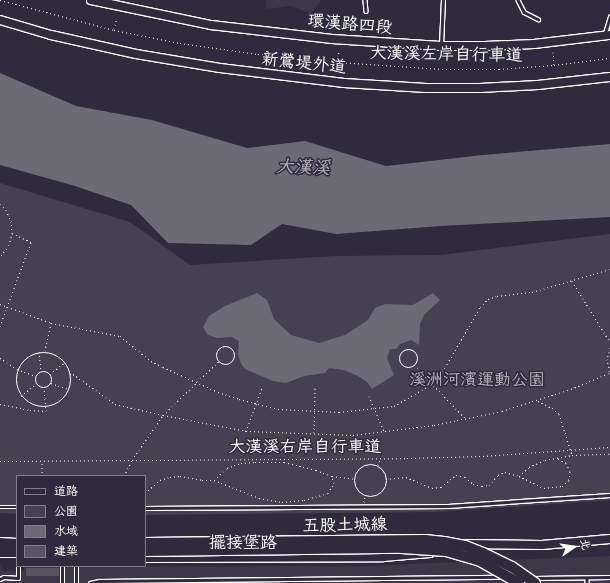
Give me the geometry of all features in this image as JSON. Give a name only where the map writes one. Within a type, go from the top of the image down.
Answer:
[{"type":"highway","name":"五股土城線","points":[[146,543],[425,540],[465,546],[483,553],[512,567],[535,583]]},
{"type":"highway","points":[[0,543],[16,544]]},
{"type":"highway","name":"五股土城線","points":[[146,551],[402,548],[446,551],[480,560],[520,583]]},
{"type":"highway","points":[[0,552],[16,552]]},
{"type":"street","name":"環漢路四段","points":[[91,0],[117,3],[211,25],[332,39],[441,46],[534,44],[608,36]]},
{"type":"street","name":"新鶯堤外道","points":[[0,20],[51,35],[136,54],[220,68],[344,83],[426,88],[480,88],[538,85],[610,77]]},
{"type":"street","name":"擺接堡路","points":[[146,547],[542,545],[610,539]]},
{"type":"street","name":"擺接堡路","points":[[146,558],[383,557],[411,555],[484,545]]},
{"type":"street","points":[[156,547],[156,558]]},
{"type":"street","points":[[0,548],[16,548]]},
{"type":"street","points":[[0,555],[16,557]]},
{"type":"lane","points":[[365,0],[366,11]]},
{"type":"lane","points":[[441,46],[443,0]]},
{"type":"lane","points":[[518,0],[524,12],[538,19]]},
{"type":"lane","points":[[608,36],[610,17]]},
{"type":"lane","points":[[146,508],[448,506],[610,495]]},
{"type":"lane","points":[[0,507],[16,507]]},
{"type":"lane","points":[[0,579],[18,578],[18,567]]},
{"type":"lane","points":[[62,567],[62,583]]},
{"type":"lane","points":[[76,567],[76,583]]},
{"type":"lane","points":[[90,583],[470,577],[610,577]]},
{"type":"lane","points":[[587,578],[587,583]]},
{"type":"path","name":"大漢溪左岸自行車道","points":[[0,0],[114,30],[258,54],[338,62],[442,69],[499,69],[554,65],[610,58]]},
{"type":"path","points":[[114,30],[116,18]]},
{"type":"path","points":[[338,62],[339,50]]},
{"type":"path","points":[[553,52],[554,65]]},
{"type":"path","points":[[0,204],[6,210],[11,221],[12,233],[9,245],[0,257]]},
{"type":"path","points":[[0,326],[31,242],[12,233]]},
{"type":"path","points":[[0,304],[51,323],[120,336],[163,368],[218,392],[256,404],[278,409],[315,412],[374,409],[394,406],[432,384],[447,364],[480,307],[488,299],[496,296],[532,292],[610,269]]},
{"type":"path","points":[[572,280],[610,342]]},
{"type":"path","points":[[45,352],[51,323]]},
{"type":"path","points":[[225,346],[234,352],[232,360],[227,364],[219,361],[216,356],[219,348],[225,346]]},
{"type":"path","points":[[70,374],[73,374],[115,404],[163,415],[246,431],[353,435],[384,432],[466,419],[502,411],[537,400],[610,374],[606,359],[610,348]]},
{"type":"path","points":[[408,350],[415,354],[416,359],[414,364],[409,367],[401,364],[399,356],[402,351],[408,350]]},
{"type":"path","points":[[39,352],[41,371]]},
{"type":"path","points":[[39,352],[52,353],[65,363],[70,374],[68,390],[60,401],[47,406],[32,405],[21,396],[16,383],[17,369],[26,358],[39,352]]},
{"type":"path","points":[[0,358],[17,369],[35,376]]},
{"type":"path","points":[[124,475],[132,460],[163,415],[219,361]]},
{"type":"path","points":[[50,374],[65,363]]},
{"type":"path","points":[[414,364],[466,419]]},
{"type":"path","points":[[41,371],[50,374]]},
{"type":"path","points":[[35,376],[41,371]]},
{"type":"path","points":[[50,374],[51,383]]},
{"type":"path","points":[[35,376],[36,384]]},
{"type":"path","points":[[44,387],[51,383]]},
{"type":"path","points":[[51,383],[68,390]]},
{"type":"path","points":[[21,396],[36,384]]},
{"type":"path","points":[[36,384],[44,387]]},
{"type":"path","points":[[0,404],[30,410],[46,411],[47,406],[44,387]]},
{"type":"path","points":[[246,431],[262,388]]},
{"type":"path","points":[[314,434],[315,388]]},
{"type":"path","points":[[369,396],[384,432]]},
{"type":"path","points":[[537,400],[552,408],[559,414],[572,455]]},
{"type":"path","name":"大漢溪右岸自行車道","points":[[0,461],[483,456],[610,447]]},
{"type":"path","points":[[519,476],[529,467],[545,460],[572,455],[610,454]]},
{"type":"path","points":[[378,466],[381,458]]},
{"type":"path","points":[[386,479],[406,477],[432,488],[441,487],[456,475],[465,476],[473,484],[482,486],[489,485],[498,476],[505,472],[519,476],[544,488],[562,486],[569,480],[570,471],[566,463],[556,458]]},
{"type":"path","points":[[42,461],[42,475]]},
{"type":"path","points":[[214,480],[227,468],[241,463],[268,462],[298,465],[332,476],[355,479]]},
{"type":"path","points":[[368,465],[378,466],[385,474],[386,479],[380,493],[370,496],[365,495],[357,489],[355,479],[356,474],[363,466],[368,465]]},
{"type":"path","points":[[146,492],[160,480],[180,476],[202,480],[214,480],[259,498],[282,502],[304,500],[328,493],[334,483],[332,476]]},
{"type":"path","points":[[363,503],[365,495]]},
{"type":"shaded area","points":[[266,0],[320,0],[320,2],[311,14],[291,6],[266,9]]},
{"type":"shaded area","points":[[610,556],[610,583],[0,583],[0,564],[2,571],[24,571],[24,567],[360,566]]},
{"type":"green space","name":"溪洲河濱運動公園","points":[[0,183],[130,222],[190,265],[335,256],[440,255],[610,234],[610,500],[435,512],[146,515],[146,475],[16,475],[16,514],[0,513]]},
{"type":"water","name":"大漢溪","points":[[0,73],[76,106],[152,120],[247,148],[305,141],[386,166],[483,155],[610,144],[610,217],[441,226],[336,234],[282,224],[251,245],[168,243],[131,205],[75,186],[0,165]]},
{"type":"water","points":[[257,293],[267,300],[274,319],[291,335],[319,343],[345,335],[368,320],[375,308],[385,304],[413,305],[433,293],[440,300],[424,315],[420,324],[419,345],[411,340],[400,344],[396,349],[390,349],[387,358],[394,375],[372,389],[367,382],[344,370],[329,368],[325,373],[304,376],[286,383],[273,381],[245,369],[241,364],[238,354],[239,341],[232,337],[217,338],[208,335],[203,327],[209,316],[225,306]]},
{"type":"building","points":[[26,568],[59,568],[59,576],[26,576]]}]
